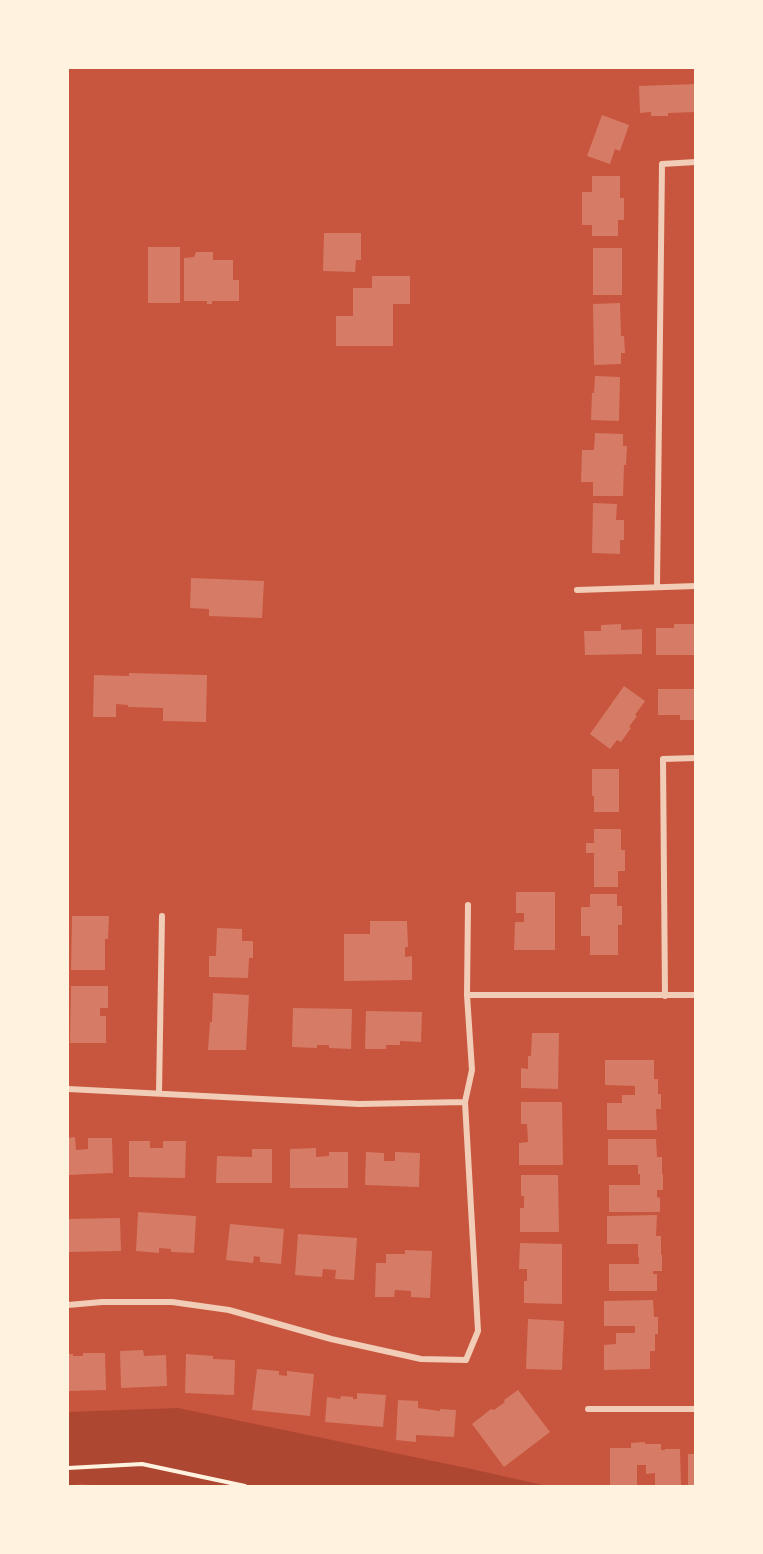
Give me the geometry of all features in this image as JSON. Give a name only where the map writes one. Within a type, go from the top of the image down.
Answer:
[{"type":"street","points":[[657,586],[662,164],[696,162]]},
{"type":"street","points":[[577,590],[696,586]]},
{"type":"street","points":[[665,996],[663,759],[696,758]]},
{"type":"street","points":[[68,1305],[102,1302],[172,1302],[229,1310],[331,1339],[421,1359],[466,1360],[478,1330],[465,1102],[472,1070],[467,995],[468,905]]},
{"type":"street","points":[[159,1093],[162,916]]},
{"type":"street","points":[[467,995],[696,996]]},
{"type":"street","points":[[68,1089],[359,1104],[465,1102]]},
{"type":"street","points":[[588,1409],[696,1409]]},
{"type":"path","points":[[68,1468],[142,1464],[244,1486]]},
{"type":"shaded area","points":[[178,1408],[547,1486],[100,1486],[82,1484],[68,1486],[68,1412]]},
{"type":"building","points":[[696,84],[696,112],[668,113],[668,116],[651,116],[651,112],[640,113],[639,86]]},
{"type":"building","points":[[602,115],[629,125],[620,151],[615,149],[610,164],[587,156]]},
{"type":"building","points":[[592,176],[620,176],[620,198],[624,198],[624,220],[618,220],[618,236],[592,236],[592,225],[582,225],[582,192],[592,192]]},
{"type":"building","points":[[324,233],[361,233],[361,260],[356,260],[355,272],[323,271]]},
{"type":"building","points":[[148,247],[180,247],[180,303],[148,303]]},
{"type":"building","points":[[593,248],[622,248],[622,295],[593,295]]},
{"type":"building","points":[[196,252],[213,252],[213,260],[233,260],[233,280],[239,280],[239,301],[212,301],[212,304],[207,304],[207,301],[184,301],[184,258],[194,257]]},
{"type":"building","points":[[372,276],[410,276],[410,304],[393,304],[393,346],[336,346],[336,316],[353,316],[353,288],[372,288]]},
{"type":"building","points":[[620,303],[621,336],[624,336],[625,353],[621,353],[621,364],[594,365],[593,304]]},
{"type":"building","points":[[595,376],[620,377],[619,421],[591,420]]},
{"type":"building","points":[[595,433],[623,434],[623,446],[627,446],[623,496],[593,496],[593,482],[581,482],[582,450],[594,450]]},
{"type":"building","points":[[593,503],[617,504],[616,520],[624,520],[624,540],[620,540],[620,554],[592,553]]},
{"type":"building","points":[[191,578],[264,581],[262,618],[209,616],[209,609],[190,608]]},
{"type":"building","points":[[621,624],[621,630],[642,629],[642,654],[585,655],[584,631],[601,631],[601,625]]},
{"type":"building","points":[[674,624],[696,624],[696,655],[656,655],[656,628],[674,628]]},
{"type":"building","points":[[129,673],[207,675],[206,722],[163,721],[163,708],[128,707],[128,705],[116,704],[116,717],[93,717],[94,675],[129,676]]},
{"type":"building","points":[[624,686],[645,701],[621,742],[617,740],[610,749],[590,734]]},
{"type":"building","points":[[658,689],[696,689],[696,720],[680,720],[680,715],[658,715]]},
{"type":"building","points":[[592,769],[619,769],[619,812],[594,812]]},
{"type":"building","points":[[594,829],[621,829],[621,850],[625,850],[625,871],[618,871],[618,887],[594,887],[594,853],[586,853],[586,843],[594,843]]},
{"type":"building","points":[[516,892],[555,892],[555,950],[514,950],[515,922],[524,922],[524,913],[516,913]]},
{"type":"building","points":[[590,894],[617,894],[617,906],[622,906],[622,925],[618,925],[618,955],[590,955],[590,936],[581,936],[581,907],[590,907]]},
{"type":"building","points":[[72,916],[109,916],[108,939],[105,939],[105,970],[71,970]]},
{"type":"building","points":[[370,921],[407,921],[408,947],[405,947],[405,957],[412,956],[412,980],[344,981],[344,934],[370,934]]},
{"type":"building","points":[[217,928],[242,929],[242,941],[253,941],[253,958],[249,958],[248,978],[209,977],[209,956],[216,956]]},
{"type":"building","points":[[71,986],[108,986],[108,1008],[100,1008],[100,1016],[106,1016],[106,1043],[70,1043]]},
{"type":"building","points":[[213,993],[249,995],[246,1050],[208,1050]]},
{"type":"building","points":[[293,1008],[352,1009],[351,1049],[329,1048],[329,1045],[317,1045],[317,1048],[292,1047]]},
{"type":"building","points":[[366,1011],[422,1012],[421,1042],[400,1041],[400,1045],[386,1045],[386,1049],[365,1049]]},
{"type":"building","points":[[532,1033],[559,1033],[558,1089],[521,1088],[521,1068],[528,1069]]},
{"type":"building","points":[[605,1060],[654,1060],[654,1079],[658,1079],[658,1094],[661,1094],[661,1109],[656,1109],[657,1130],[607,1130],[607,1103],[622,1103],[622,1095],[635,1095],[635,1086],[605,1085]]},
{"type":"building","points":[[521,1102],[562,1102],[563,1165],[519,1165],[519,1143],[528,1142],[527,1124],[521,1124]]},
{"type":"building","points":[[75,1137],[76,1150],[88,1149],[88,1138],[112,1138],[113,1173],[68,1175],[68,1138]]},
{"type":"building","points":[[608,1139],[656,1139],[657,1157],[662,1157],[663,1174],[663,1190],[657,1190],[657,1197],[660,1198],[660,1212],[609,1212],[609,1185],[640,1185],[640,1174],[638,1174],[638,1165],[608,1165]]},
{"type":"building","points":[[129,1141],[150,1141],[150,1148],[163,1148],[163,1141],[186,1141],[185,1178],[129,1177]]},
{"type":"building","points":[[316,1148],[316,1157],[329,1156],[329,1152],[348,1152],[348,1188],[290,1188],[290,1149]]},
{"type":"building","points":[[252,1149],[272,1149],[272,1183],[216,1183],[217,1156],[252,1157]]},
{"type":"building","points":[[366,1152],[384,1153],[384,1161],[395,1161],[395,1152],[420,1153],[419,1187],[365,1185]]},
{"type":"building","points":[[521,1175],[558,1175],[559,1232],[520,1232],[520,1208],[524,1208],[524,1196],[521,1196]]},
{"type":"building","points":[[138,1212],[196,1216],[194,1253],[171,1252],[171,1249],[159,1248],[159,1253],[136,1251]]},
{"type":"building","points":[[657,1215],[656,1236],[661,1236],[662,1271],[653,1271],[653,1274],[657,1274],[657,1291],[609,1291],[609,1264],[639,1264],[639,1257],[638,1244],[607,1244],[607,1216]]},
{"type":"building","points":[[120,1218],[121,1251],[68,1252],[68,1219]]},
{"type":"building","points":[[230,1224],[284,1229],[281,1264],[260,1262],[260,1257],[254,1256],[253,1263],[226,1260]]},
{"type":"building","points":[[298,1234],[357,1238],[354,1280],[335,1279],[336,1270],[323,1269],[322,1277],[295,1275]]},
{"type":"building","points":[[520,1243],[562,1244],[562,1304],[524,1303],[524,1281],[527,1281],[527,1269],[519,1269]]},
{"type":"building","points":[[405,1250],[432,1251],[430,1298],[411,1297],[411,1291],[395,1290],[394,1297],[375,1297],[376,1263],[386,1263],[386,1254],[405,1254]]},
{"type":"building","points":[[653,1300],[654,1317],[658,1317],[658,1334],[655,1334],[655,1351],[650,1351],[650,1369],[604,1370],[604,1345],[616,1344],[616,1333],[635,1333],[635,1326],[604,1326],[604,1301]]},
{"type":"building","points":[[528,1319],[564,1321],[562,1370],[526,1369]]},
{"type":"building","points":[[143,1350],[144,1356],[166,1355],[167,1386],[121,1388],[120,1351]]},
{"type":"building","points":[[83,1353],[105,1353],[106,1390],[68,1391],[68,1354],[83,1356]]},
{"type":"building","points":[[186,1354],[235,1360],[234,1395],[185,1393]]},
{"type":"building","points":[[257,1369],[279,1371],[279,1375],[287,1376],[287,1371],[314,1374],[310,1416],[252,1410]]},
{"type":"building","points":[[518,1390],[550,1432],[504,1467],[472,1424],[491,1409],[494,1410],[505,1402],[504,1400]]},
{"type":"building","points":[[357,1393],[386,1395],[383,1427],[325,1422],[327,1397],[340,1399],[341,1396],[357,1399]]},
{"type":"building","points":[[398,1400],[418,1401],[418,1408],[440,1411],[440,1409],[456,1410],[454,1437],[416,1435],[416,1442],[396,1440]]},
{"type":"building","points":[[645,1442],[645,1444],[661,1444],[661,1450],[680,1449],[681,1486],[655,1486],[655,1473],[646,1474],[646,1465],[637,1465],[637,1486],[610,1486],[610,1448],[631,1448],[631,1443]]},
{"type":"building","points":[[688,1454],[696,1454],[696,1486],[688,1486]]}]
